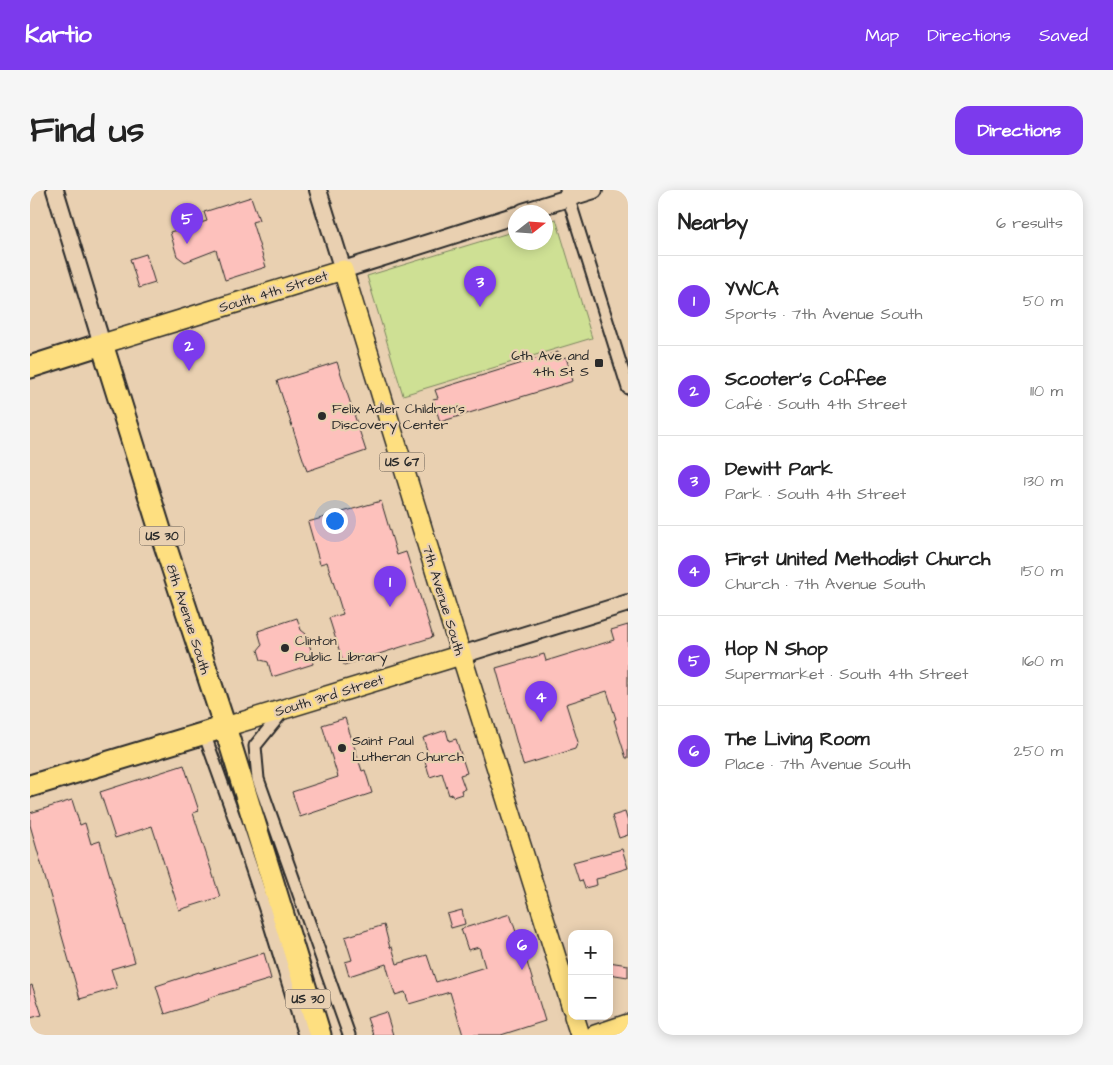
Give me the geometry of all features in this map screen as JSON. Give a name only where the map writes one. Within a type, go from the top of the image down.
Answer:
[{"type":"highway","name":"South 4th Street","points":[[30,367],[102,344]]},
{"type":"highway","name":"8th Avenue South","points":[[102,344],[161,533],[225,727],[320,1035]]},
{"type":"highway","name":"South 3rd Street","points":[[30,786],[225,727]]},
{"type":"main road","name":"South 4th Street","points":[[102,344],[342,270]]},
{"type":"main road","name":"7th Avenue South","points":[[342,270],[568,995]]},
{"type":"main road","name":"South 3rd Street","points":[[225,727],[461,655]]},
{"type":"main road","points":[[575,1020],[580,1035]]},
{"type":"main road","points":[[595,1035],[628,1024]]},
{"type":"street","name":"8th Avenue South","points":[[55,190],[102,344]]},
{"type":"street","name":"7th Avenue South","points":[[318,190],[342,270]]},
{"type":"street","points":[[540,205],[567,194],[594,190]]},
{"type":"street","points":[[567,194],[628,388]]},
{"type":"street","name":"South 4th Street","points":[[342,270],[508,218]]},
{"type":"street","name":"South 3rd Street","points":[[461,655],[628,603]]},
{"type":"street","points":[[285,709],[255,746],[258,779],[349,1035]]},
{"type":"street","points":[[204,733],[266,912],[304,1035]]},
{"type":"green space","points":[[556,219],[592,338],[403,395],[367,276],[508,233],[508,250],[553,250],[553,220]]},
{"type":"building","points":[[251,197],[259,220],[252,222],[266,267],[225,280],[216,250],[185,262],[177,256],[170,232],[207,221],[204,212]]},
{"type":"building","points":[[146,254],[155,283],[139,288],[130,259]]},
{"type":"building","points":[[558,352],[560,359],[566,357],[573,381],[440,422],[433,399],[438,398],[435,390]]},
{"type":"building","name":"Felix Adler Children's Discovery Center","points":[[337,362],[366,451],[307,471],[277,381]]},
{"type":"building","points":[[381,501],[397,555],[406,552],[433,637],[344,665],[329,618],[343,614],[327,562],[320,564],[308,522]]},
{"type":"building","name":"Clinton Public Library","points":[[297,618],[301,630],[306,634],[313,664],[272,677],[268,662],[261,660],[258,650],[262,645],[258,631]]},
{"type":"building","points":[[628,625],[628,758],[626,758],[614,720],[616,719],[607,691],[566,704],[578,742],[575,749],[523,765],[496,668],[544,654],[546,661],[614,640],[611,630]]},
{"type":"building","name":"Saint Paul Lutheran Church","points":[[345,718],[362,771],[365,770],[372,793],[300,817],[292,792],[338,777],[322,725]]},
{"type":"building","points":[[446,730],[449,741],[456,739],[467,773],[460,775],[465,789],[461,790],[462,794],[453,797],[452,794],[449,795],[442,773],[430,777],[425,761],[430,759],[423,738]]},
{"type":"building","points":[[184,765],[199,811],[193,813],[220,897],[179,910],[152,826],[115,838],[100,792]]},
{"type":"building","points":[[72,800],[80,825],[85,823],[91,844],[100,841],[135,962],[111,969],[117,988],[80,999],[30,825],[30,813]]},
{"type":"building","points":[[625,812],[628,822],[628,835],[619,838],[612,816]]},
{"type":"building","points":[[622,849],[628,868],[596,879],[597,885],[585,888],[582,880],[579,881],[573,862]]},
{"type":"building","points":[[462,910],[465,924],[451,928],[447,914]]},
{"type":"building","points":[[510,914],[545,1021],[501,1035],[463,1035],[450,992],[409,1004],[405,992],[395,995],[386,964],[349,976],[345,962],[352,960],[345,937],[384,925],[390,948],[392,947],[397,964],[427,955],[436,982],[485,967],[479,947],[468,950],[461,929]]},
{"type":"building","points":[[264,953],[271,979],[208,998],[209,1000],[165,1014],[156,986]]},
{"type":"building","points":[[613,963],[628,965],[628,977],[613,975]]},
{"type":"building","points":[[32,985],[42,1015],[30,1018],[30,986]]},
{"type":"building","points":[[386,1012],[393,1035],[373,1035],[367,1018]]},
{"type":"place","name":"Hop N Shop","points":[[187,244]]},
{"type":"place","name":"Dewitt Park","points":[[480,307]]},
{"type":"place","name":"6th Ave and 4th St S","points":[[599,363]]},
{"type":"place","name":"Scooter's Coffee","points":[[189,371]]},
{"type":"place","name":"Felix Adler Children's Discovery Center","points":[[322,416]]},
{"type":"place","name":"YWCA","points":[[390,607]]},
{"type":"place","name":"Clinton Public Library","points":[[285,648]]},
{"type":"place","name":"First United Methodist Church","points":[[541,722]]},
{"type":"place","name":"Saint Paul Lutheran Church","points":[[342,748]]},
{"type":"place","name":"The Living Room","points":[[522,970]]}]
